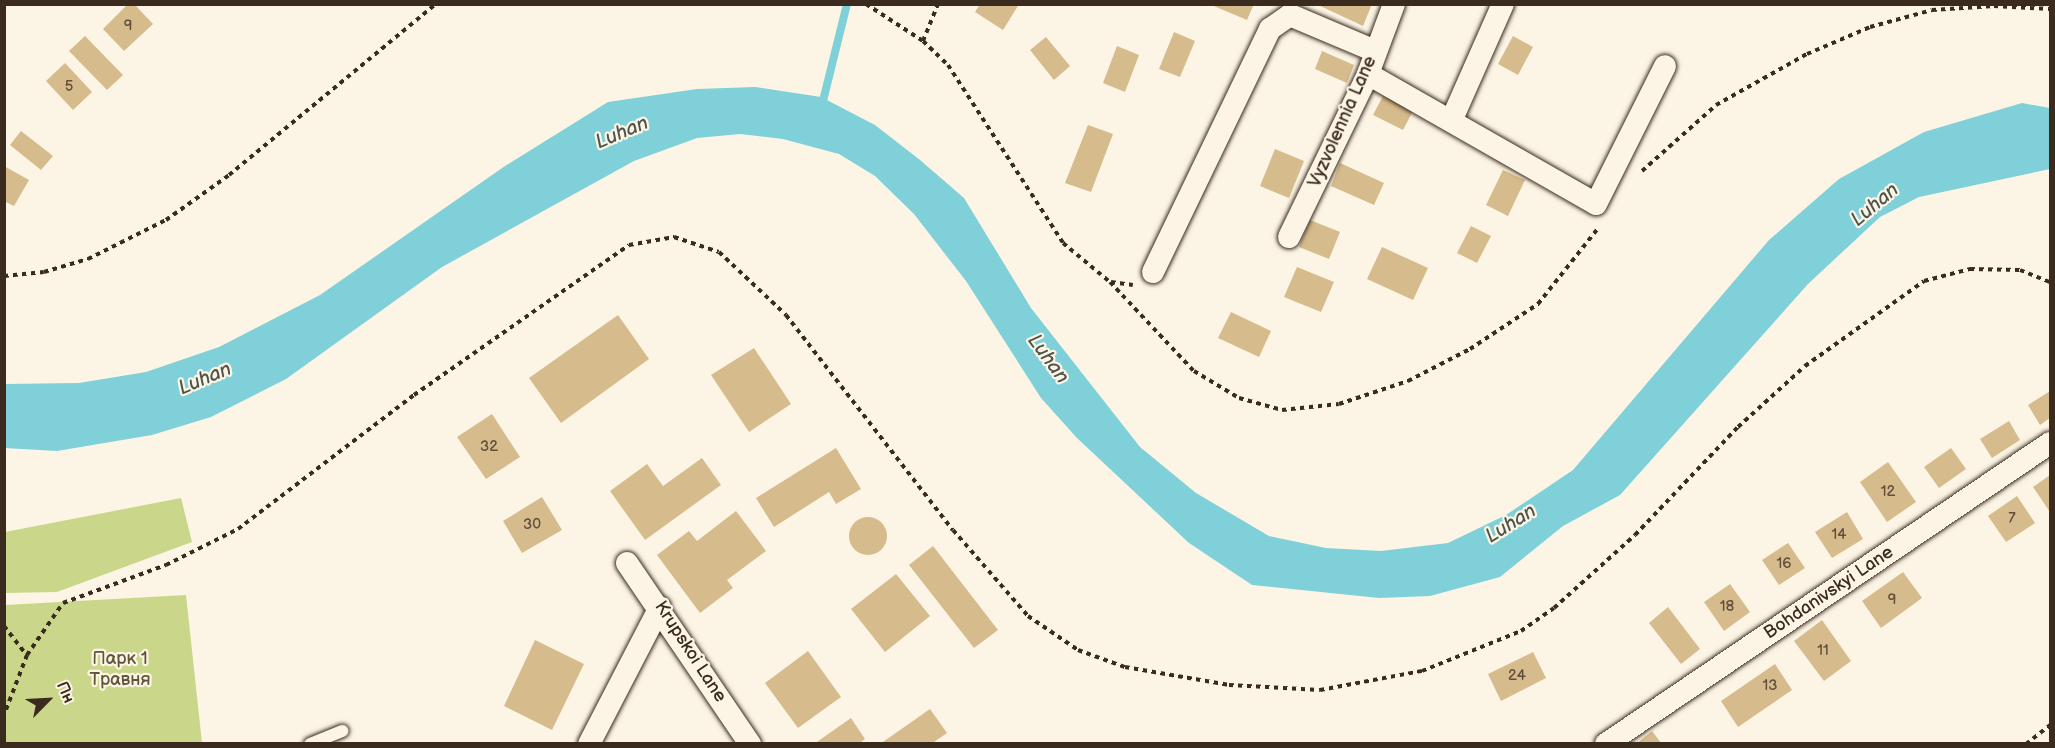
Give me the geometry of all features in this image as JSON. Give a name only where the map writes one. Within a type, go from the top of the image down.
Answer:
[{"type":"street","name":"Vyzvolennia Lane","points":[[1289,237],[1368,74],[1394,4]]},
{"type":"street","points":[[1452,119],[1503,4]]},
{"type":"street","points":[[1153,272],[1270,29],[1290,15],[1375,51]]},
{"type":"street","points":[[1368,74],[1452,119],[1596,204],[1665,66]]},
{"type":"street","name":"Bohdanivskyi Lane","points":[[1606,744],[2050,443]]},
{"type":"street","name":"Krupskoi Lane","points":[[627,563],[660,607],[750,744]]},
{"type":"street","points":[[589,744],[660,607]]},
{"type":"lane","points":[[310,744],[342,731]]},
{"type":"path","points":[[4,276],[44,272],[88,259],[166,220],[229,176],[436,4]]},
{"type":"path","points":[[866,4],[922,41],[948,65],[1063,243],[1110,282],[1194,371],[1239,398],[1282,410],[1339,404],[1388,388],[1470,349],[1538,304],[1607,217]]},
{"type":"path","points":[[922,41],[938,4]]},
{"type":"path","points":[[1634,181],[1648,163],[1716,105],[1807,54],[1870,27],[1932,10],[1994,6],[2050,9]]},
{"type":"path","points":[[4,715],[27,655],[63,603],[166,565],[238,529],[414,395],[629,244],[674,237],[719,252],[786,315],[953,530],[1028,616],[1078,650],[1125,667],[1229,685],[1320,690],[1422,671],[1521,631],[1554,608],[1635,535],[1738,427],[1805,366],[1924,281],[1970,269],[2020,270],[2050,282]]},
{"type":"path","points":[[4,626],[27,655]]},
{"type":"path","points":[[2026,744],[2050,724]]},
{"type":"green space","points":[[181,498],[192,542],[57,592],[5,593],[5,532]]},
{"type":"green space","name":"Парк 1 Травня","points":[[186,595],[202,743],[5,743],[5,605]]},
{"type":"water","name":"Luhan","points":[[755,87],[821,97],[875,125],[920,160],[964,198],[1031,308],[1140,447],[1196,493],[1269,536],[1326,548],[1381,551],[1448,543],[1506,515],[1573,470],[1769,240],[1839,179],[1924,132],[2022,103],[2050,108],[2050,169],[1919,197],[1880,217],[1808,284],[1620,495],[1563,526],[1500,577],[1430,596],[1379,598],[1252,585],[1189,543],[1077,438],[1041,398],[966,281],[914,214],[875,176],[839,154],[783,139],[740,134],[697,138],[634,161],[442,267],[286,379],[211,417],[152,435],[57,451],[5,448],[5,384],[79,383],[146,372],[219,347],[320,295],[505,166],[608,102],[697,89]]},
{"type":"building","points":[[128,4],[134,4],[153,24],[124,51],[103,29]]},
{"type":"building","points":[[980,4],[1019,4],[1003,30],[975,12]]},
{"type":"building","points":[[1209,4],[1254,4],[1247,20]]},
{"type":"building","points":[[1316,4],[1372,4],[1363,26]]},
{"type":"building","points":[[1174,32],[1195,41],[1180,77],[1159,69]]},
{"type":"building","points":[[85,36],[123,75],[107,90],[69,51]]},
{"type":"building","points":[[1513,36],[1533,47],[1518,75],[1498,64]]},
{"type":"building","points":[[1046,37],[1070,66],[1054,80],[1030,50]]},
{"type":"building","points":[[1117,46],[1139,55],[1125,92],[1103,83]]},
{"type":"building","points":[[1322,51],[1354,65],[1347,83],[1315,69]]},
{"type":"building","points":[[65,63],[92,92],[73,110],[46,81]]},
{"type":"building","points":[[1383,96],[1413,111],[1403,130],[1373,115]]},
{"type":"building","points":[[1088,125],[1113,134],[1091,192],[1065,183]]},
{"type":"building","points":[[21,131],[53,156],[41,170],[10,145]]},
{"type":"building","points":[[1275,149],[1304,161],[1289,198],[1260,186]]},
{"type":"building","points":[[1340,163],[1384,183],[1374,205],[1331,186]]},
{"type":"building","points":[[4,166],[29,180],[14,206],[4,201]]},
{"type":"building","points":[[1503,170],[1525,180],[1508,216],[1486,205]]},
{"type":"building","points":[[1310,220],[1340,232],[1329,259],[1299,247]]},
{"type":"building","points":[[1471,226],[1491,236],[1477,263],[1457,253]]},
{"type":"building","points":[[1382,247],[1428,268],[1413,300],[1367,279]]},
{"type":"building","points":[[1297,267],[1334,282],[1321,312],[1284,297]]},
{"type":"building","points":[[1231,312],[1271,331],[1259,357],[1218,338]]},
{"type":"building","points":[[618,315],[649,359],[561,423],[529,378]]},
{"type":"building","points":[[754,348],[791,404],[749,432],[711,375]]},
{"type":"building","points":[[2050,391],[2050,418],[2040,425],[2028,405]]},
{"type":"building","points":[[492,414],[520,457],[486,479],[457,437]]},
{"type":"building","points":[[2009,421],[2020,440],[1992,458],[1980,439]]},
{"type":"building","points":[[836,448],[861,489],[836,504],[829,492],[774,527],[756,498]]},
{"type":"building","points":[[1951,448],[1966,469],[1939,488],[1924,467]]},
{"type":"building","points":[[702,458],[721,485],[645,540],[610,491],[647,464],[663,486]]},
{"type":"building","points":[[1888,462],[1916,502],[1887,522],[1860,482]]},
{"type":"building","points":[[2050,475],[2050,512],[2033,487]]},
{"type":"building","points":[[2017,496],[2035,523],[2006,542],[1988,516]]},
{"type":"building","points":[[542,497],[562,530],[522,553],[503,521]]},
{"type":"building","points":[[736,511],[766,551],[727,580],[733,588],[700,613],[657,555],[689,531],[697,541]]},
{"type":"building","points":[[1847,512],[1863,539],[1832,558],[1815,532]]},
{"type":"building","points":[[868,517],[881,523],[887,536],[881,549],[868,555],[855,549],[849,536],[855,523]]},
{"type":"building","points":[[1788,543],[1805,568],[1779,585],[1762,560]]},
{"type":"building","points":[[933,546],[998,630],[974,648],[909,565]]},
{"type":"building","points":[[1903,572],[1922,598],[1881,628],[1862,601]]},
{"type":"building","points":[[896,574],[930,616],[885,652],[851,609]]},
{"type":"building","points":[[1730,584],[1750,612],[1724,631],[1704,602]]},
{"type":"building","points":[[1668,607],[1700,649],[1681,664],[1649,623]]},
{"type":"building","points":[[1822,620],[1851,661],[1824,681],[1794,641]]},
{"type":"building","points":[[535,640],[584,664],[552,730],[504,706]]},
{"type":"building","points":[[808,651],[841,697],[798,728],[765,683]]},
{"type":"building","points":[[1533,652],[1546,678],[1501,701],[1488,674]]},
{"type":"building","points":[[1775,664],[1792,690],[1738,727],[1721,701]]},
{"type":"building","points":[[930,709],[947,733],[931,744],[880,744]]},
{"type":"building","points":[[851,718],[865,739],[858,744],[814,744]]},
{"type":"building","points":[[1652,731],[1662,744],[1636,744]]},
{"type":"waterway","points":[[821,109],[847,4]]}]
